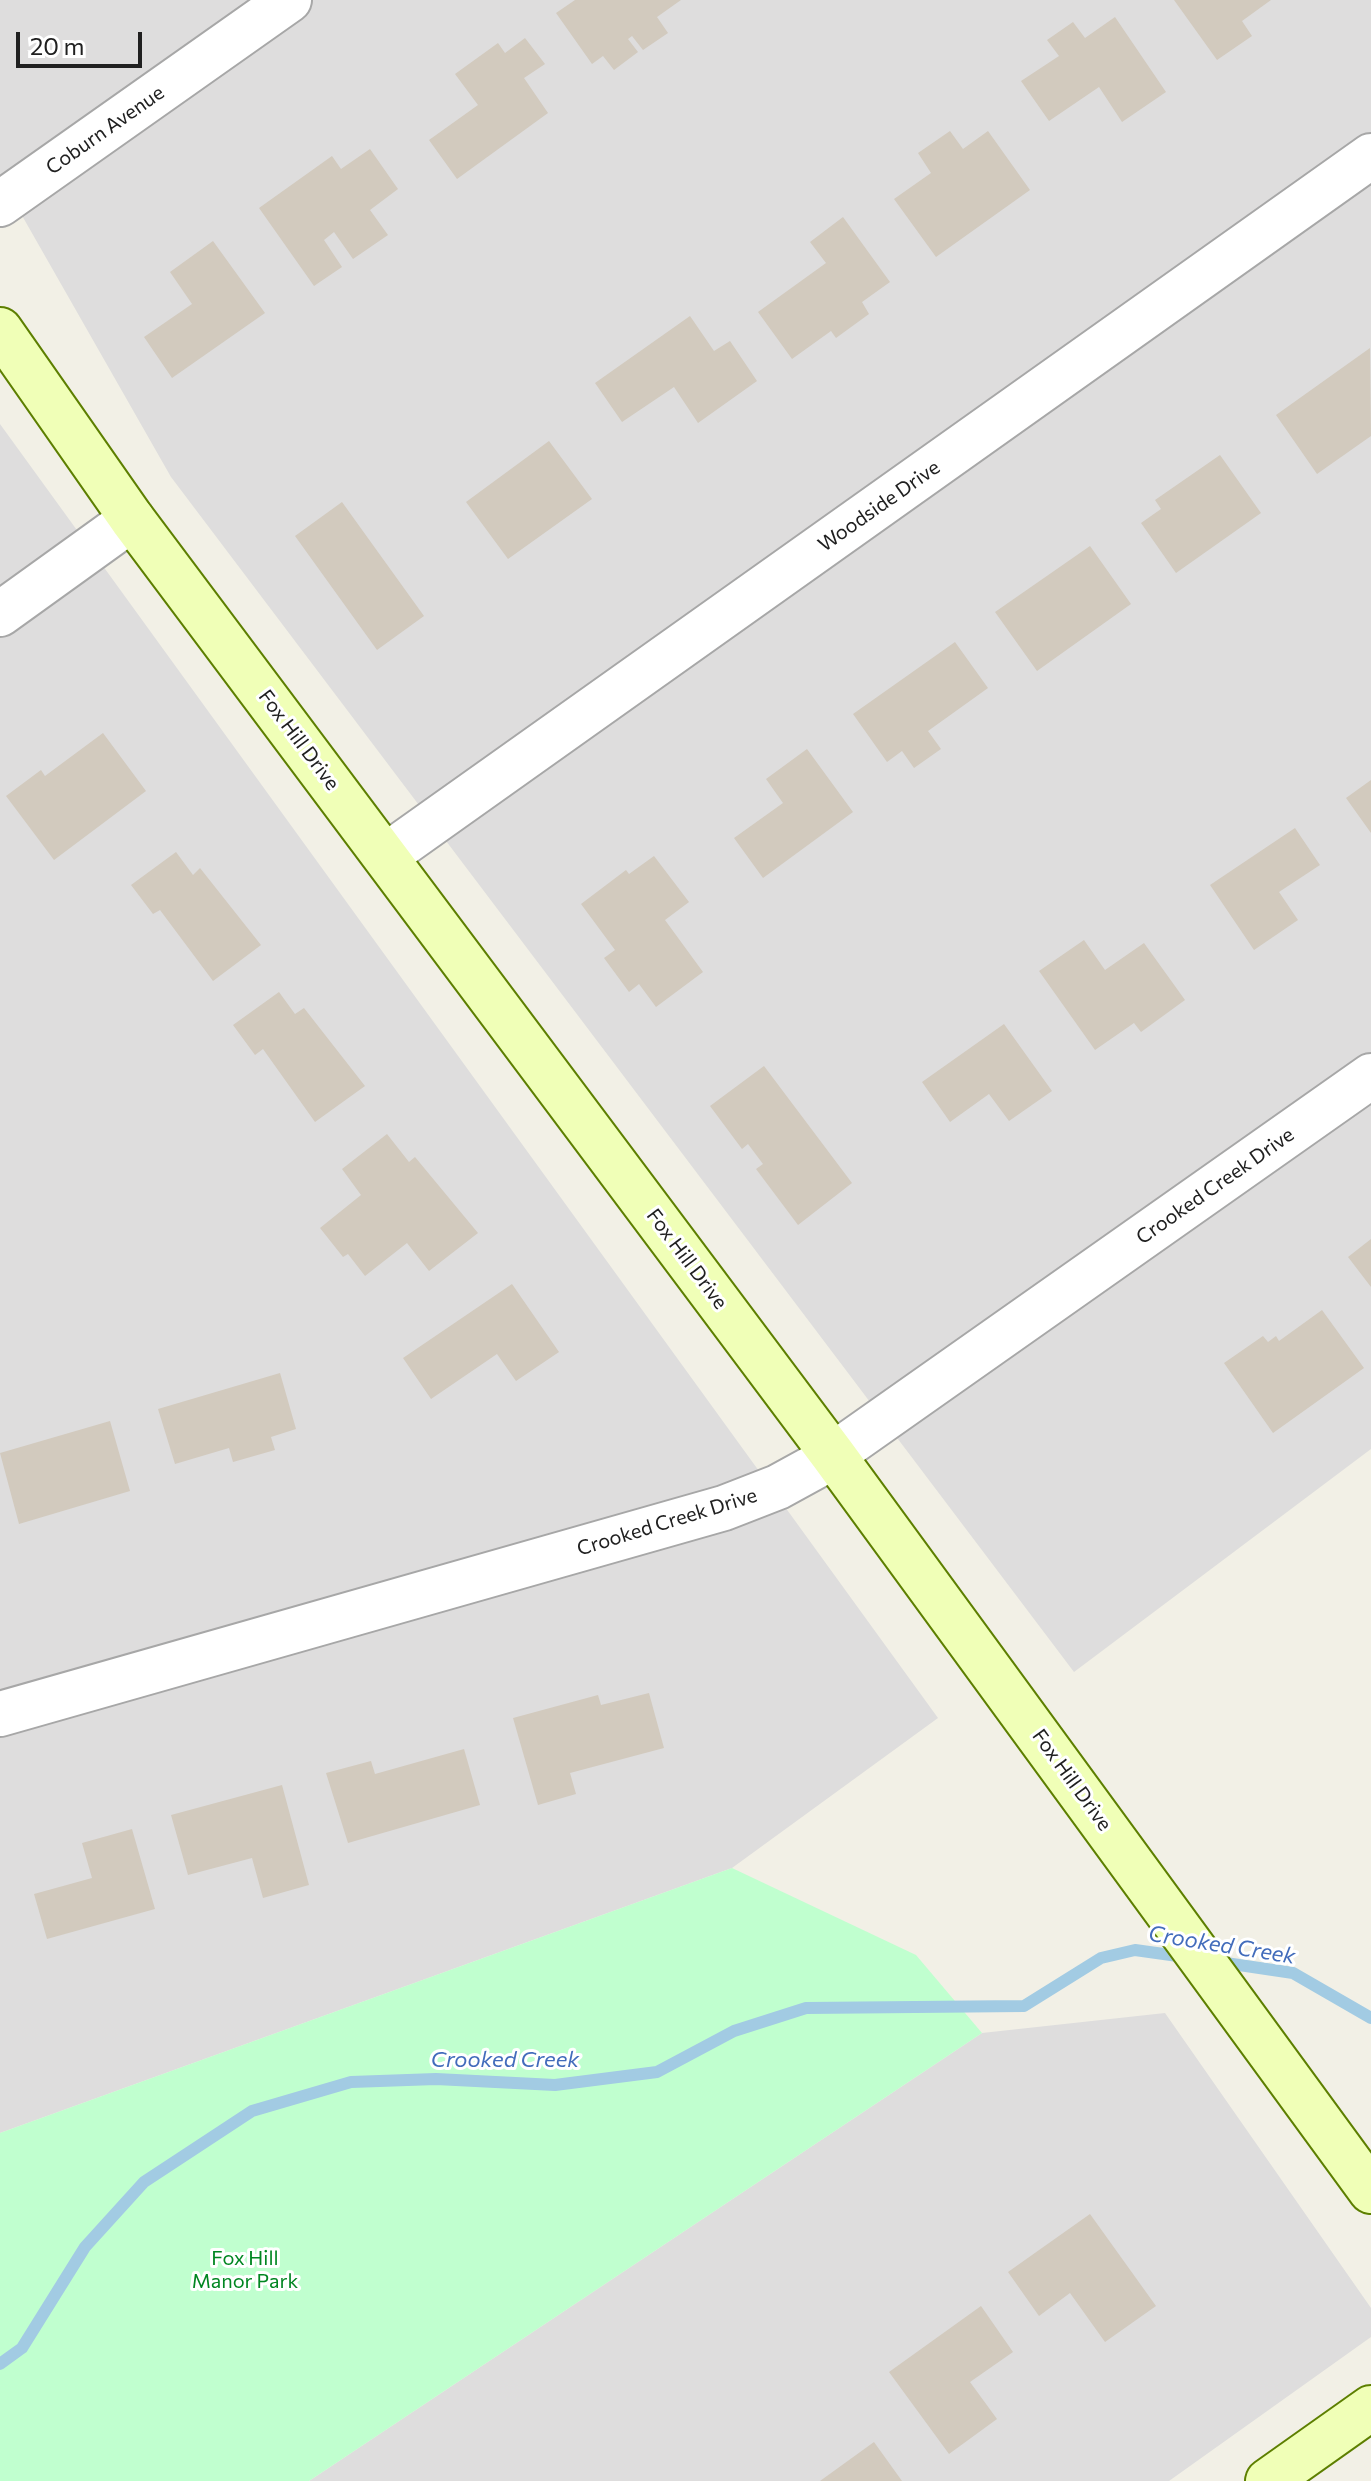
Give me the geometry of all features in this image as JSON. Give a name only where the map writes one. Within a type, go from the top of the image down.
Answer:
[{"type":"street","name":"Coburn Avenue","points":[[0,204],[289,0]]},
{"type":"street","name":"Woodside Drive","points":[[387,855],[1371,156]]},
{"type":"street","name":"Fox Hill Drive","points":[[0,330],[132,519],[387,855],[833,1455],[1371,2191]]},
{"type":"street","points":[[0,614],[132,519]]},
{"type":"street","name":"Crooked Creek Drive","points":[[0,1714],[724,1508],[778,1487],[833,1455],[1371,1076]]},
{"type":"street","points":[[1268,2481],[1371,2408]]},
{"type":"shaded area","points":[[0,0],[1371,0],[1371,1449],[1074,1672],[171,477],[0,177]]},
{"type":"shaded area","points":[[0,424],[938,1718],[732,1868],[0,2133]]},
{"type":"shaded area","points":[[1165,2013],[1371,2308],[1371,2337],[1169,2481],[309,2481],[982,2033]]},
{"type":"green space","name":"Fox Hill Manor Park","points":[[732,1868],[916,1955],[982,2033],[309,2481],[0,2481],[0,2133]]},
{"type":"building","points":[[575,0],[681,0],[657,17],[668,33],[643,50],[632,36],[628,39],[638,52],[614,70],[603,56],[592,64],[556,13]]},
{"type":"building","points":[[1174,0],[1271,0],[1242,21],[1252,36],[1217,60]]},
{"type":"building","points":[[1115,17],[1166,92],[1122,122],[1099,87],[1049,121],[1021,81],[1059,56],[1047,40],[1073,22],[1085,38]]},
{"type":"building","points":[[525,38],[545,64],[524,78],[548,113],[457,179],[429,140],[478,105],[455,74],[498,43],[505,53]]},
{"type":"building","points":[[950,131],[963,149],[988,131],[1030,190],[936,257],[894,199],[931,173],[918,153]]},
{"type":"building","points":[[370,149],[398,189],[370,210],[388,235],[353,259],[334,232],[324,240],[342,267],[314,286],[259,208],[332,156],[341,169]]},
{"type":"building","points":[[843,217],[890,282],[862,302],[869,314],[836,338],[831,331],[792,359],[758,312],[826,263],[810,242]]},
{"type":"building","points":[[213,241],[265,313],[172,378],[144,337],[192,304],[170,272]]},
{"type":"building","points":[[690,316],[714,351],[730,341],[757,381],[698,423],[674,387],[622,422],[595,383]]},
{"type":"building","points":[[1370,348],[1371,436],[1317,474],[1276,415]]},
{"type":"building","points":[[549,441],[592,499],[508,559],[466,502]]},
{"type":"building","points":[[1220,455],[1261,513],[1176,573],[1141,523],[1161,509],[1155,500]]},
{"type":"building","points":[[342,502],[424,616],[377,650],[295,536]]},
{"type":"building","points":[[1090,546],[1131,604],[1037,671],[995,612]]},
{"type":"building","points":[[955,642],[988,688],[928,731],[941,749],[914,768],[902,751],[887,762],[853,714]]},
{"type":"building","points":[[103,733],[146,791],[54,860],[6,796],[41,770],[45,776]]},
{"type":"building","points":[[807,749],[853,812],[763,878],[734,838],[783,803],[766,779]]},
{"type":"building","points":[[1371,780],[1371,833],[1346,798]]},
{"type":"building","points":[[1295,828],[1320,865],[1279,892],[1298,920],[1254,950],[1210,885]]},
{"type":"building","points":[[176,852],[193,875],[200,868],[261,945],[213,981],[160,910],[153,914],[131,885]]},
{"type":"building","points":[[654,856],[689,902],[665,920],[703,972],[656,1007],[639,984],[629,992],[604,958],[615,950],[581,904],[626,870],[629,874]]},
{"type":"building","points":[[1084,940],[1105,970],[1144,943],[1185,1000],[1141,1032],[1134,1023],[1095,1050],[1039,971]]},
{"type":"building","points":[[279,992],[295,1014],[304,1008],[365,1086],[315,1122],[263,1049],[255,1055],[233,1025]]},
{"type":"building","points":[[1004,1024],[1052,1091],[1009,1121],[989,1094],[950,1122],[922,1082]]},
{"type":"building","points":[[764,1066],[852,1183],[798,1225],[756,1169],[763,1164],[748,1144],[742,1149],[710,1106]]},
{"type":"building","points":[[387,1134],[409,1162],[415,1157],[478,1233],[429,1271],[407,1243],[365,1276],[348,1254],[343,1257],[320,1228],[361,1195],[342,1169]]},
{"type":"building","points":[[1371,1239],[1371,1287],[1348,1257]]},
{"type":"building","points":[[512,1284],[559,1352],[516,1381],[497,1354],[431,1399],[403,1358]]},
{"type":"building","points":[[1322,1310],[1364,1368],[1273,1433],[1224,1363],[1263,1336],[1268,1342],[1276,1336],[1279,1341]]},
{"type":"building","points":[[280,1373],[296,1429],[271,1437],[275,1450],[233,1462],[229,1448],[175,1464],[158,1409]]},
{"type":"building","points":[[110,1421],[130,1491],[19,1524],[0,1453]]},
{"type":"building","points":[[649,1693],[664,1748],[570,1773],[576,1794],[538,1805],[513,1718],[598,1695],[601,1705]]},
{"type":"building","points":[[464,1749],[480,1805],[348,1843],[326,1773],[371,1761],[375,1774]]},
{"type":"building","points":[[282,1785],[309,1885],[263,1898],[252,1858],[188,1875],[171,1815]]},
{"type":"building","points":[[132,1829],[155,1909],[47,1939],[34,1894],[92,1878],[82,1843]]},
{"type":"building","points":[[1090,2214],[1156,2306],[1105,2342],[1070,2293],[1039,2316],[1008,2272]]},
{"type":"building","points":[[981,2306],[1013,2352],[970,2382],[997,2419],[949,2454],[889,2372]]},
{"type":"building","points":[[874,2442],[902,2481],[820,2481]]},
{"type":"waterway","name":"Crooked Creek","points":[[0,2364],[22,2348],[85,2247],[144,2182],[252,2111],[351,2082],[436,2079],[555,2085],[657,2072],[734,2031],[806,2008],[1024,2006],[1101,1958],[1135,1950],[1185,1957]]},
{"type":"waterway","name":"Crooked Creek","points":[[1219,1962],[1293,1973],[1371,2018]]}]
